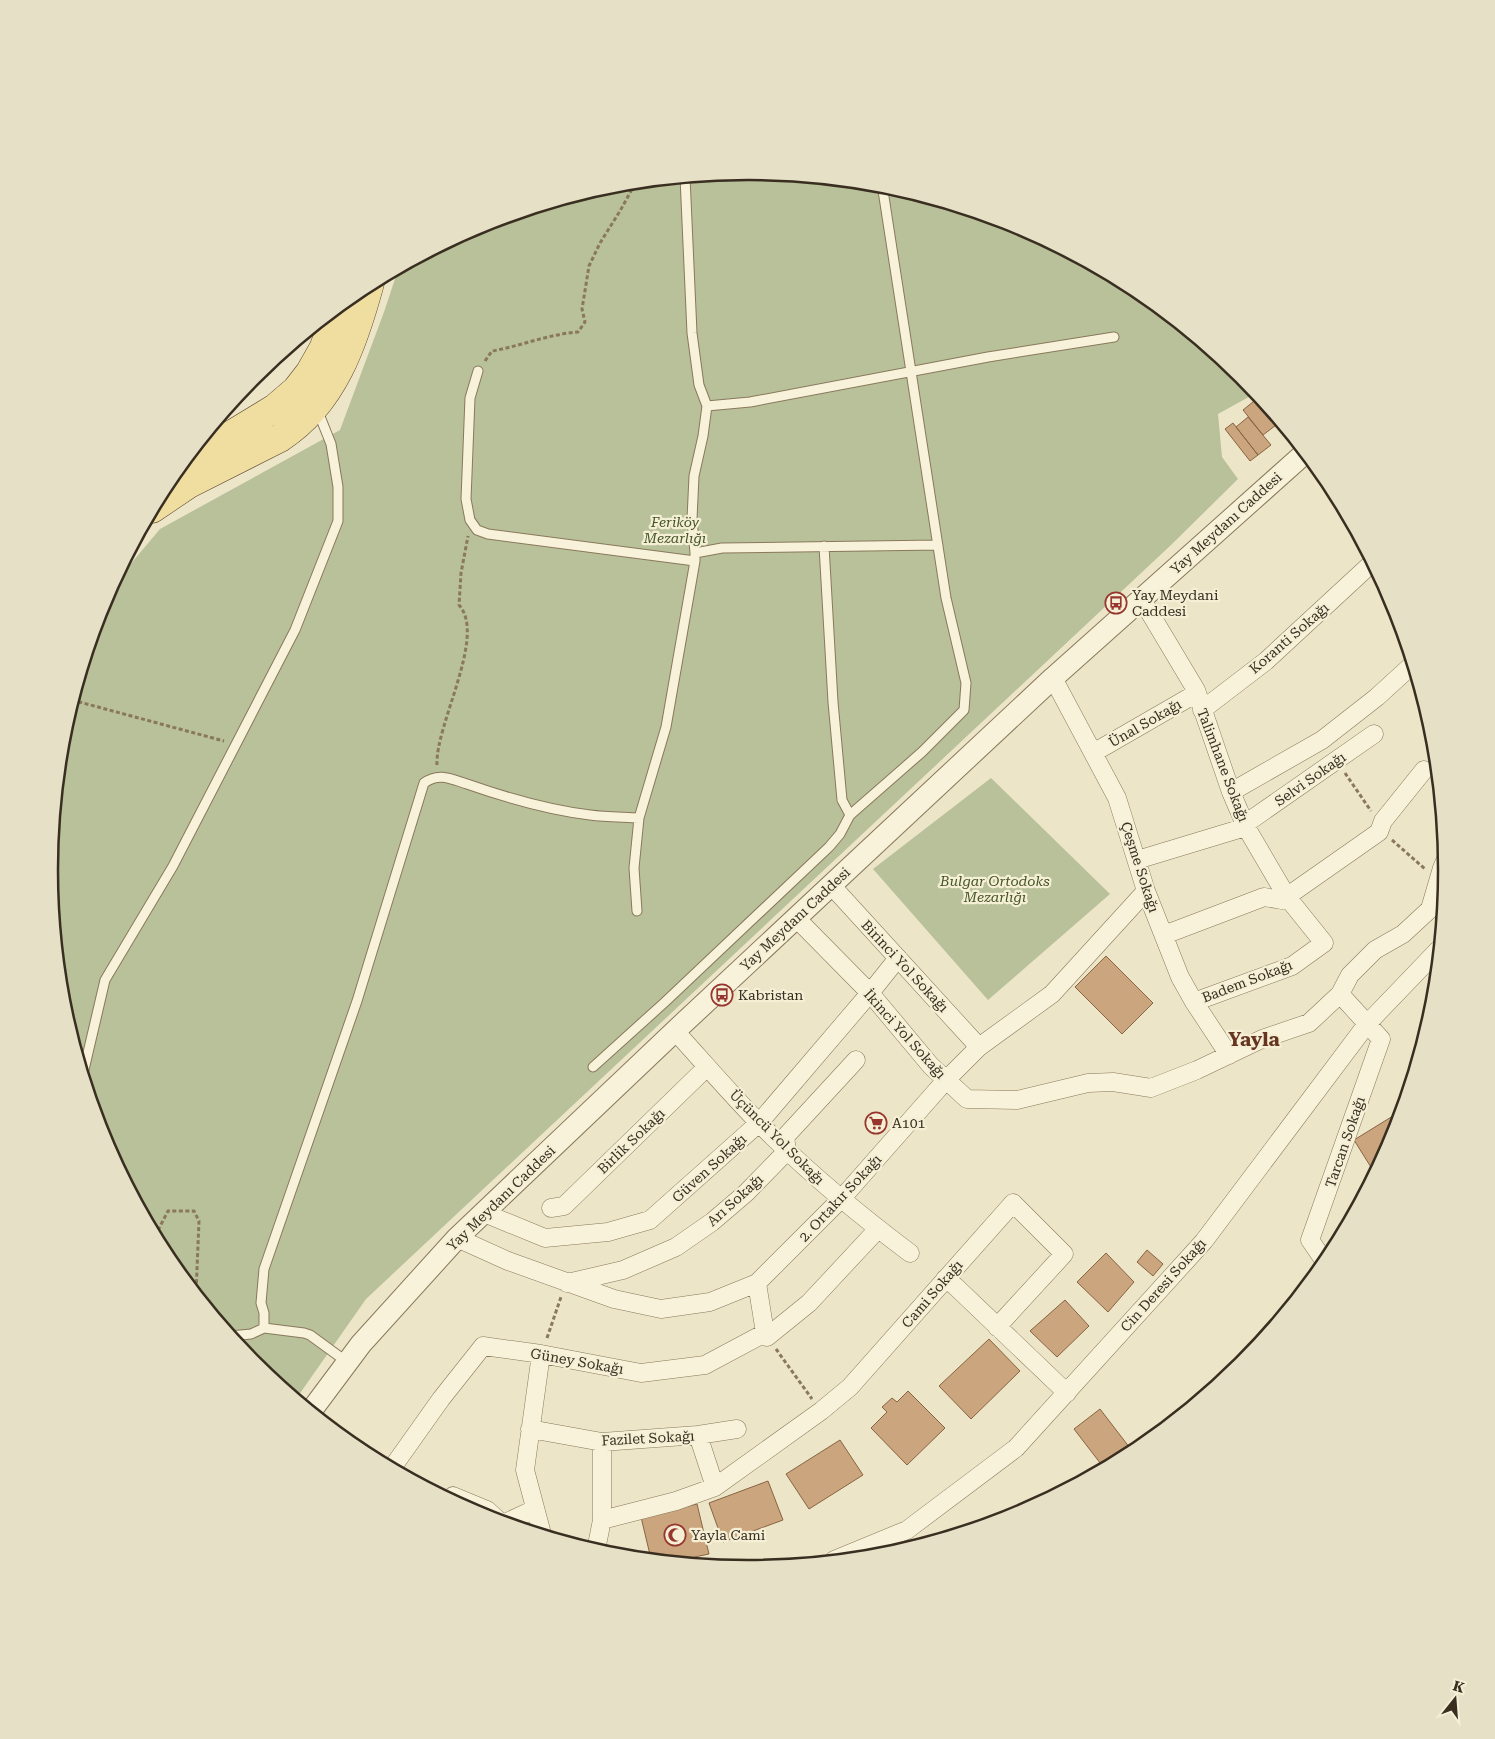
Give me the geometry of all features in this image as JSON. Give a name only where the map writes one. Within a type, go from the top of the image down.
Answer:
[{"type":"main road","points":[[194,457],[275,408],[306,398],[330,387],[343,362],[360,320],[367,294]]},
{"type":"main road","points":[[165,500],[189,484],[294,429],[306,398],[310,372],[323,349],[336,316]]},
{"type":"street","name":"Yay Meydanı Caddesi","points":[[315,1406],[361,1344],[458,1238],[675,1031],[1053,678],[1300,456]]},
{"type":"street","name":"Koranti Sokağı","points":[[1202,710],[1266,661],[1367,567]]},
{"type":"street","name":"Talimhane Sokağı","points":[[1141,598],[1197,693],[1231,792],[1246,825],[1286,897],[1324,943]]},
{"type":"street","points":[[1231,792],[1322,740],[1407,669]]},
{"type":"street","name":"Çeşme Sokağı","points":[[1053,678],[1117,798],[1146,891],[1180,977],[1229,1055]]},
{"type":"street","name":"Ünal Sokağı","points":[[1093,753],[1197,693]]},
{"type":"street","name":"Selvi Sokağı","points":[[1136,860],[1246,825],[1374,734]]},
{"type":"street","points":[[1164,935],[1264,897],[1282,900],[1379,832],[1384,821],[1424,770]]},
{"type":"street","name":"Birinci Yol Sokağı","points":[[831,885],[979,1047]]},
{"type":"street","name":"2. Ortakır Sokağı","points":[[458,1238],[508,1261],[614,1300],[660,1309],[710,1302],[757,1283],[842,1198],[946,1080],[979,1047],[1052,994],[1146,891]]},
{"type":"street","name":"İkinci Yol Sokağı","points":[[796,918],[870,993],[931,1066],[967,1099],[1016,1100],[1088,1082],[1114,1082],[1151,1088],[1197,1070],[1262,1039],[1309,1022],[1340,994],[1350,974],[1375,950],[1435,915],[1437,893]]},
{"type":"street","name":"Badem Sokağı","points":[[1194,1002],[1292,966],[1324,943]]},
{"type":"street","name":"Cin Deresi Sokağı","points":[[857,1551],[907,1530],[1016,1448],[1204,1241],[1367,1024],[1432,956]]},
{"type":"street","name":"Güven Sokağı","points":[[484,1213],[545,1238],[608,1232],[650,1220],[759,1123],[898,958]]},
{"type":"street","points":[[1340,994],[1367,1024]]},
{"type":"street","name":"Tarcan Sokağı","points":[[1320,1255],[1310,1240],[1381,1039],[1367,1024]]},
{"type":"street","name":"Üçüncü Yol Sokağı","points":[[675,1031],[787,1151],[826,1187],[910,1253]]},
{"type":"street","points":[[787,1151],[785,1137],[856,1060]]},
{"type":"street","name":"Birlik Sokağı","points":[[551,1208],[564,1206],[708,1067]]},
{"type":"street","name":"Arı Sokağı","points":[[567,1283],[623,1270],[676,1247],[712,1222],[739,1199],[787,1151]]},
{"type":"street","name":"Cami Sokağı","points":[[602,1520],[676,1502],[715,1487],[821,1411],[850,1387],[1013,1203],[1064,1254],[997,1327]]},
{"type":"street","points":[[767,1337],[808,1302],[878,1229]]},
{"type":"street","points":[[945,1279],[955,1286],[1067,1393]]},
{"type":"street","name":"Güney Sokağı","points":[[396,1463],[441,1399],[483,1346],[541,1354],[641,1373],[705,1365],[765,1333],[757,1283]]},
{"type":"street","points":[[540,1527],[525,1470],[541,1354]]},
{"type":"street","name":"Fazilet Sokağı","points":[[530,1429],[602,1442],[698,1435],[737,1429]]},
{"type":"street","points":[[698,1435],[715,1487]]},
{"type":"street","points":[[598,1542],[602,1520],[602,1442]]},
{"type":"street","points":[[514,1519],[535,1509]]},
{"type":"lane","points":[[637,911],[634,868],[639,818],[666,727],[695,557],[692,519],[694,476],[703,436],[707,406],[699,385],[692,333],[685,182]]},
{"type":"lane","points":[[593,1067],[665,1002],[829,847],[840,834],[850,815],[922,752],[964,710],[966,683],[946,598],[883,193]]},
{"type":"lane","points":[[707,406],[750,402],[988,357],[1114,337]]},
{"type":"lane","points":[[478,371],[470,398],[466,499],[470,520],[477,530],[488,534],[695,557],[722,548],[938,545]]},
{"type":"lane","points":[[86,1063],[105,980],[173,866],[295,630],[338,521],[338,487],[331,444],[306,398]]},
{"type":"lane","points":[[824,546],[833,702],[842,800],[850,815]]},
{"type":"lane","points":[[264,1328],[264,1313],[261,1303],[264,1269],[357,1001],[424,783],[430,778],[438,776],[549,808],[590,815],[639,818]]},
{"type":"lane","points":[[239,1335],[251,1334],[264,1328],[304,1333],[310,1335],[348,1362]]},
{"type":"path","points":[[478,371],[492,351],[563,333],[578,332],[585,322],[582,309],[589,266],[600,243],[632,190]]},
{"type":"path","points":[[438,776],[436,756],[467,644],[465,612],[459,605],[461,573],[472,524]]},
{"type":"path","points":[[79,702],[236,744]]},
{"type":"path","points":[[1336,761],[1387,836],[1437,881]]},
{"type":"path","points":[[159,1228],[168,1211],[194,1211],[199,1221],[196,1285]]},
{"type":"path","points":[[541,1354],[567,1283]]},
{"type":"path","points":[[767,1337],[821,1411]]},
{"type":"green space","name":"Feriköy Mezarlığı","points":[[748,179],[838,185],[926,203],[969,216],[1012,232],[1053,251],[1131,296],[1168,322],[1202,351],[1249,397],[1218,414],[1222,457],[1238,479],[1171,545],[366,1299],[300,1394],[260,1357],[200,1290],[150,1214],[110,1134],[81,1048],[63,960],[59,915],[59,824],[63,779],[81,691],[110,605],[127,568],[160,529],[340,430],[396,276],[403,272],[483,232],[569,203],[657,185],[702,181]]},
{"type":"green space","name":"Bulgar Ortodoks Mezarlığı","points":[[991,778],[1110,894],[988,1000],[873,869]]},
{"type":"building","points":[[1253,402],[1275,426],[1263,435],[1243,410]]},
{"type":"building","points":[[1248,417],[1271,445],[1258,455],[1236,427]]},
{"type":"building","points":[[1233,423],[1258,455],[1250,461],[1225,429]]},
{"type":"building","points":[[1106,956],[1153,1003],[1122,1034],[1075,987]]},
{"type":"building","points":[[1391,1117],[1370,1166],[1354,1140]]},
{"type":"building","points":[[1147,1250],[1163,1264],[1153,1276],[1137,1262]]},
{"type":"building","points":[[1106,1253],[1134,1282],[1108,1312],[1077,1282]]},
{"type":"building","points":[[1065,1300],[1089,1326],[1057,1357],[1030,1331]]},
{"type":"building","points":[[989,1339],[1020,1371],[971,1419],[939,1386]]},
{"type":"building","points":[[908,1391],[945,1428],[907,1465],[871,1428],[887,1412],[882,1407],[892,1398],[897,1402]]},
{"type":"building","points":[[1100,1409],[1128,1445],[1100,1462],[1074,1429]]},
{"type":"building","points":[[840,1440],[863,1475],[809,1509],[786,1474]]},
{"type":"building","points":[[768,1481],[783,1520],[723,1542],[709,1503]]},
{"type":"building","name":"Yayla Cami","points":[[697,1504],[709,1554],[694,1557],[649,1553],[641,1517]]},
{"type":"place","name":"Yay Meydani Caddesi","points":[[1116,603]]},
{"type":"place","name":"Kabristan","points":[[722,995]]},
{"type":"place","name":"A101","points":[[876,1123]]},
{"type":"place","name":"Yayla Cami","points":[[675,1535]]},
{"type":"district","name":"Yayla","points":[[1254,1039]]}]
